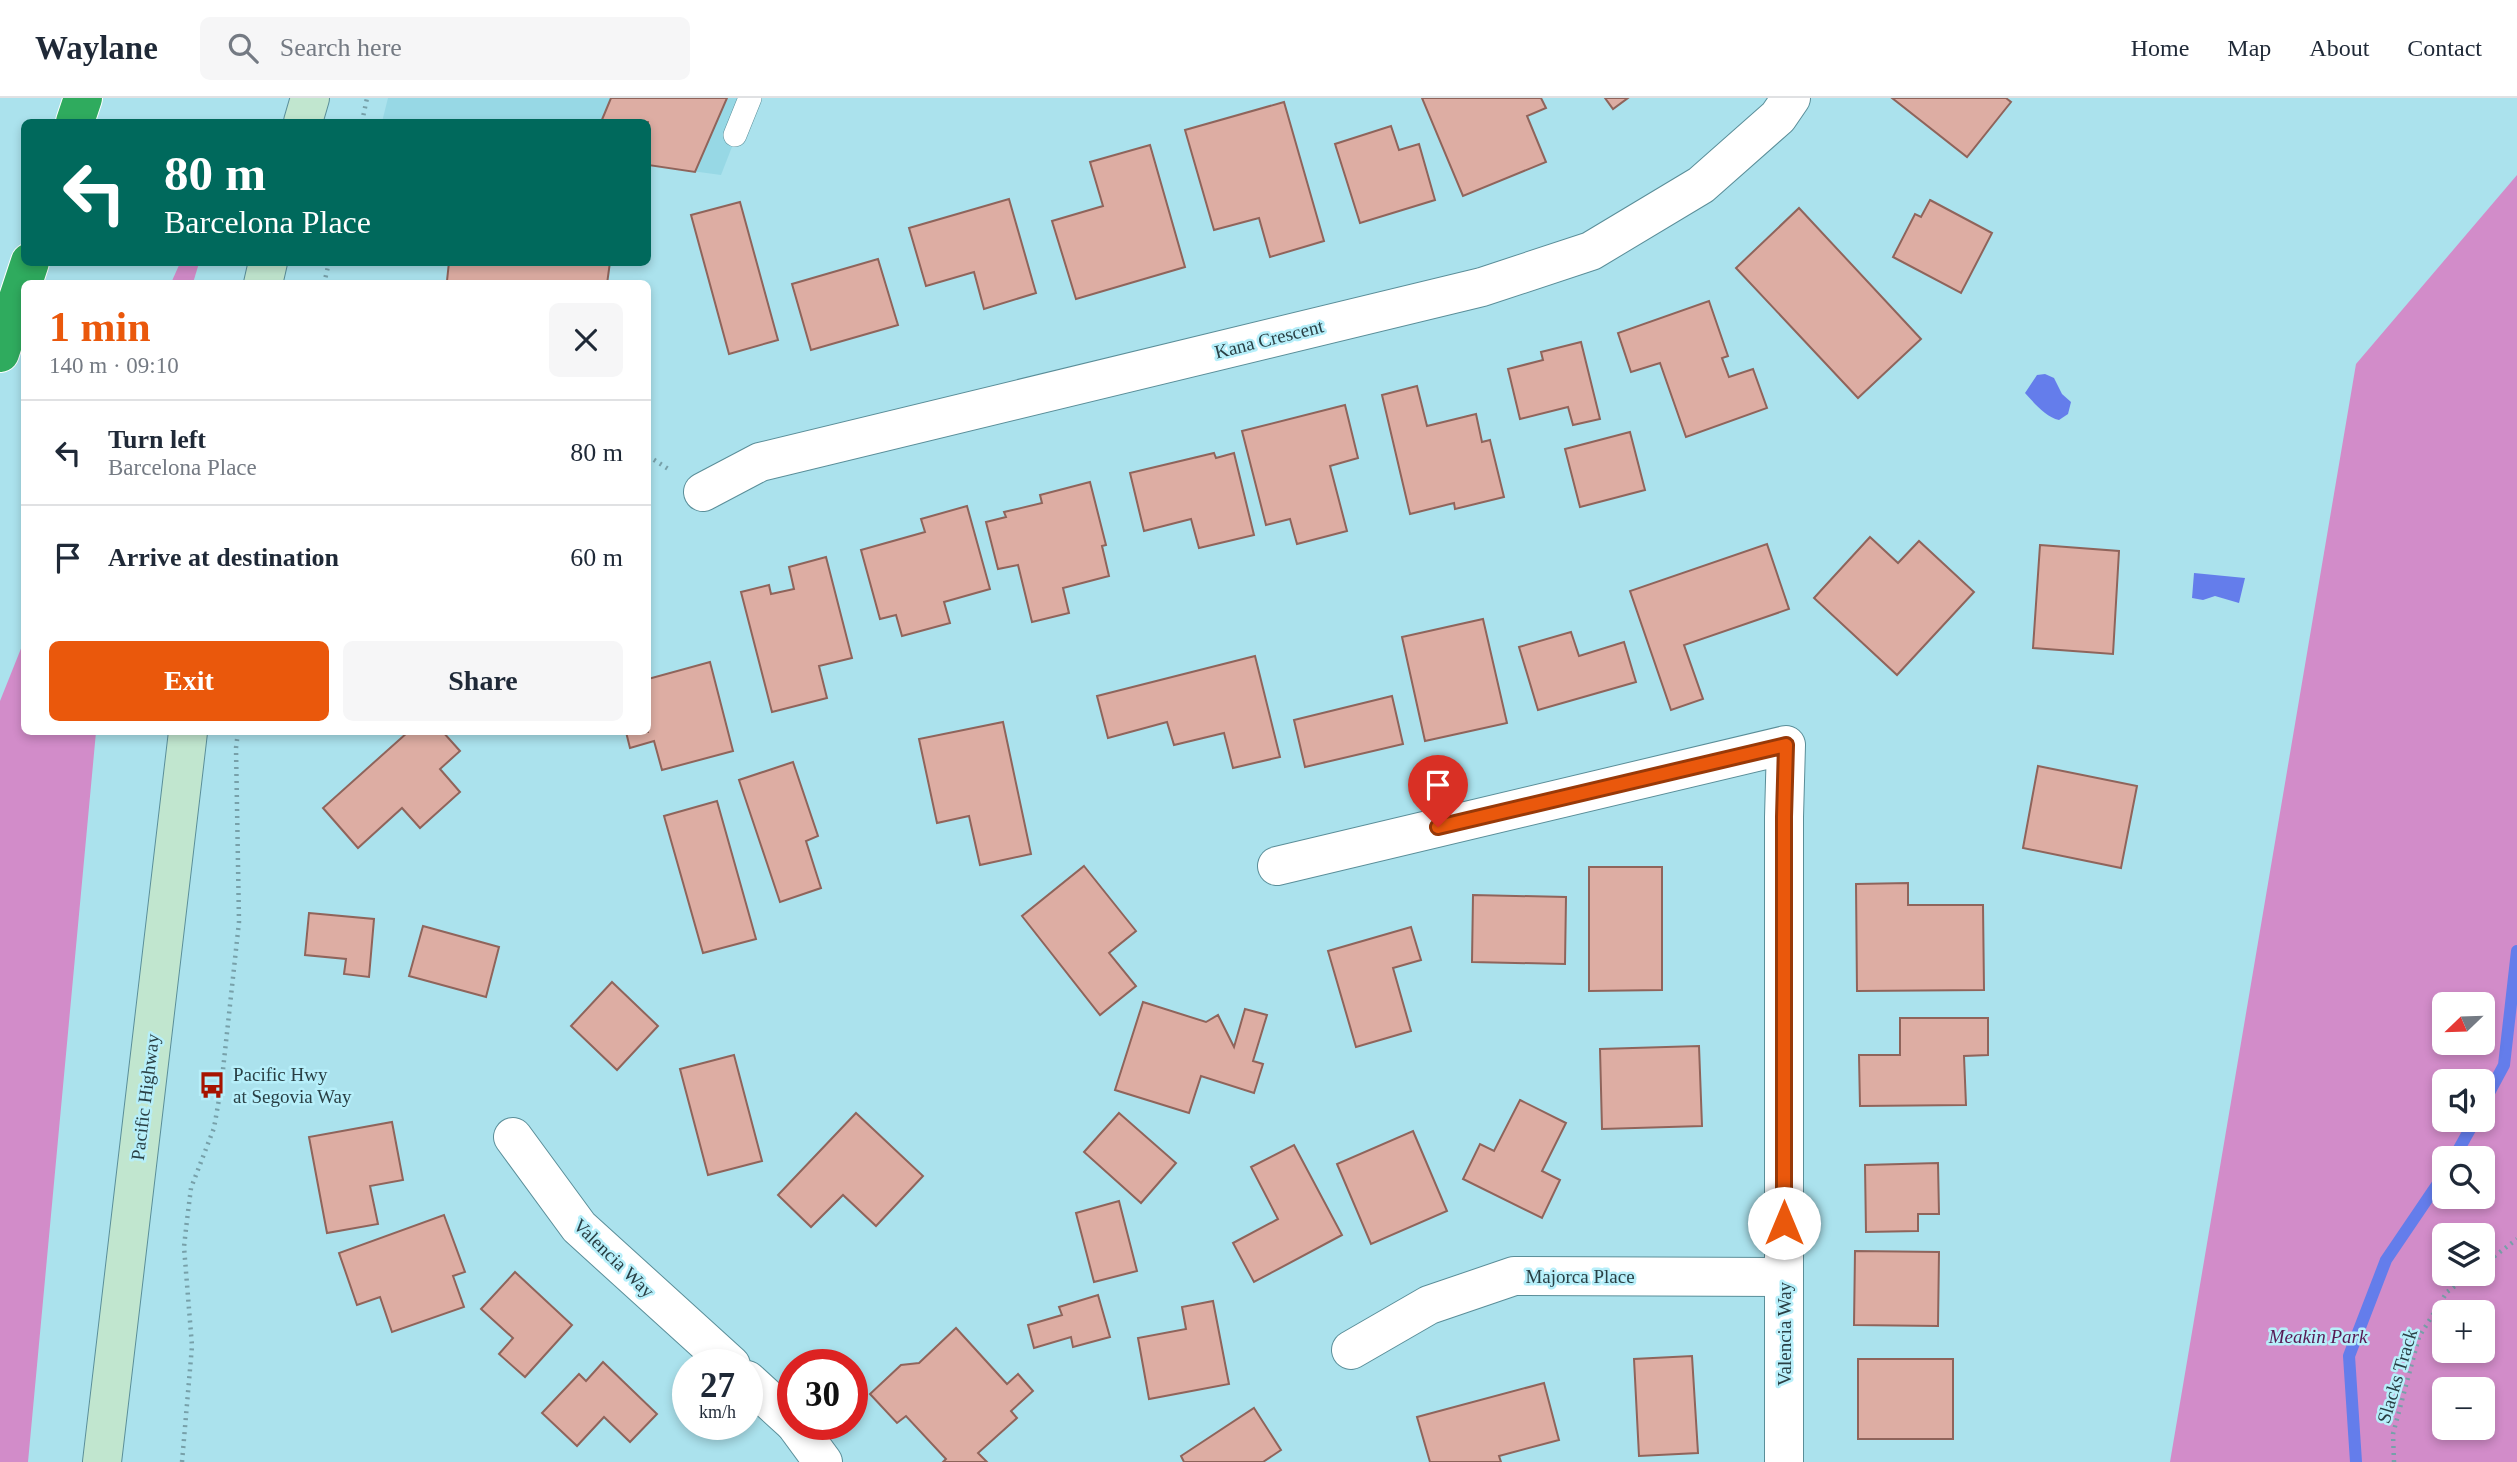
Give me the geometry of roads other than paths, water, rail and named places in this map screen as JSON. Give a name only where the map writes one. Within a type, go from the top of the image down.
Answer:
[{"type":"highway","points":[[76,119],[83,98]]},
{"type":"highway","points":[[0,353],[21,289]]},
{"type":"main road","points":[[304,119],[310,98]]},
{"type":"main road","name":"Pacific Highway","points":[[102,1462],[188,735]]},
{"type":"street","name":"Kana Crescent","points":[[703,492],[760,462],[1482,287],[1591,251],[1701,186],[1778,117],[1791,98]]},
{"type":"street","name":"Valencia Way","points":[[1278,866],[1786,745],[1784,1462]]},
{"type":"street","name":"Valencia Way","points":[[513,1137],[579,1227],[713,1349]]},
{"type":"street","name":"Majorca Place","points":[[1351,1350],[1429,1305],[1514,1276],[1784,1277]]},
{"type":"street","points":[[763,1395],[777,1407]]},
{"type":"street","points":[[807,1440],[824,1462]]},
{"type":"lane","points":[[735,135],[750,98]]},
{"type":"water","points":[[2045,374],[2054,378],[2062,394],[2071,402],[2068,414],[2059,420],[2045,413],[2025,393],[2037,375]]},
{"type":"water","points":[[2194,573],[2245,578],[2239,603],[2215,596],[2203,600],[2192,598]]},
{"type":"waterway","points":[[2495,1082],[2504,1065],[2517,951]]},
{"type":"waterway","points":[[2461,1146],[2468,1132]]},
{"type":"waterway","points":[[2356,1462],[2349,1356],[2386,1260],[2432,1192]]},
{"type":"place","name":"Pacific Hwy at Segovia Way","points":[[212,1085]]},
{"type":"park label","name":"Meakin Park","points":[[2318,1336]]}]
